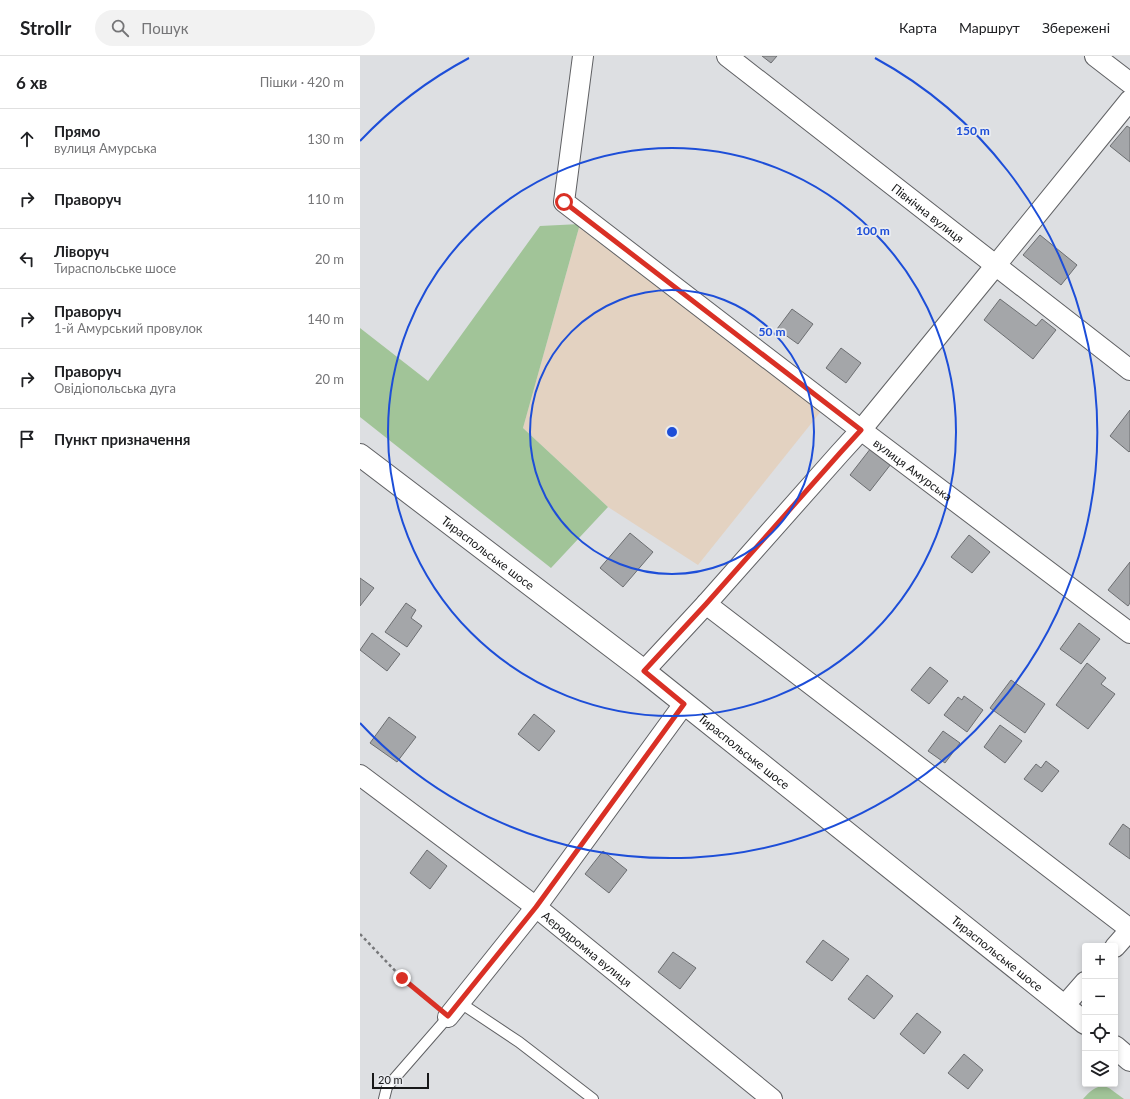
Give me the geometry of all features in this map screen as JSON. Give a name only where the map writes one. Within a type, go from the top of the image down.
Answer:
[{"type":"main road","name":"Тираспольське шосе","points":[[360,455],[644,671],[1082,1021]]},
{"type":"main road","points":[[1118,1050],[1130,1060]]},
{"type":"street","name":"вулиця Амурська","points":[[583,56],[564,202],[861,430],[1130,633]]},
{"type":"street","name":"Північна вулиця","points":[[727,56],[1130,370]]},
{"type":"street","points":[[1095,56],[1130,83]]},
{"type":"street","points":[[644,671],[706,604],[861,430],[1130,100]]},
{"type":"street","points":[[706,604],[1130,930],[1118,944]]},
{"type":"street","points":[[453,1010],[536,907],[684,704]]},
{"type":"street","name":"Аеродромна вулиця","points":[[360,775],[536,907],[772,1099]]},
{"type":"street","points":[[1064,1006],[1082,985]]},
{"type":"lane","points":[[384,1099],[387,1087],[453,1010],[520,1042],[593,1099]]},
{"type":"path","points":[[360,934],[402,978],[453,1010]]},
{"type":"shaded area","points":[[580,224],[822,410],[698,565],[608,507],[523,428]]},
{"type":"green space","points":[[580,224],[523,428],[608,507],[551,568],[360,417],[360,328],[428,381],[540,226]]},
{"type":"green space","points":[[1097,1087],[1106,1087],[1124,1099],[1083,1099]]},
{"type":"building","points":[[762,56],[777,56],[771,63]]},
{"type":"building","points":[[1127,126],[1130,128],[1130,162],[1110,146]]},
{"type":"building","points":[[1040,235],[1077,265],[1061,285],[1023,255]]},
{"type":"building","points":[[1000,299],[1036,326],[1042,319],[1056,330],[1033,359],[984,320]]},
{"type":"building","points":[[792,309],[813,324],[798,344],[777,329]]},
{"type":"building","points":[[841,348],[861,363],[846,383],[826,368]]},
{"type":"building","points":[[1130,410],[1130,451],[1129,452],[1110,436]]},
{"type":"building","points":[[871,448],[891,464],[870,491],[850,475]]},
{"type":"building","points":[[630,533],[653,552],[623,587],[600,568]]},
{"type":"building","points":[[969,535],[990,552],[972,573],[951,557]]},
{"type":"building","points":[[1130,562],[1130,603],[1128,606],[1108,590]]},
{"type":"building","points":[[360,578],[374,588],[360,606]]},
{"type":"building","points":[[406,603],[416,610],[411,618],[422,626],[407,647],[385,632]]},
{"type":"building","points":[[1079,623],[1100,639],[1081,664],[1060,649]]},
{"type":"building","points":[[372,633],[400,654],[387,671],[360,650]]},
{"type":"building","points":[[1087,663],[1106,678],[1101,684],[1115,694],[1088,729],[1056,705]]},
{"type":"building","points":[[930,667],[948,681],[929,704],[911,690]]},
{"type":"building","points":[[1011,680],[1045,704],[1025,733],[990,708]]},
{"type":"building","points":[[964,696],[983,710],[967,732],[944,715],[958,697],[962,700]]},
{"type":"building","points":[[534,714],[555,731],[539,751],[518,734]]},
{"type":"building","points":[[389,717],[416,737],[397,762],[370,743]]},
{"type":"building","points":[[1000,725],[1022,741],[1005,763],[984,747]]},
{"type":"building","points":[[943,731],[960,743],[945,763],[928,751]]},
{"type":"building","points":[[1046,761],[1059,771],[1042,792],[1024,779],[1036,764],[1041,768]]},
{"type":"building","points":[[1123,824],[1130,829],[1130,859],[1109,844]]},
{"type":"building","points":[[427,850],[447,866],[430,889],[410,873]]},
{"type":"building","points":[[603,851],[627,870],[609,893],[585,874]]},
{"type":"building","points":[[823,940],[849,959],[832,981],[806,962]]},
{"type":"building","points":[[673,952],[696,968],[680,989],[658,972]]},
{"type":"building","points":[[867,975],[893,996],[874,1019],[848,999]]},
{"type":"building","points":[[917,1013],[941,1032],[924,1054],[900,1034]]},
{"type":"building","points":[[964,1054],[983,1070],[968,1089],[948,1073]]},
{"type":"route","points":[[402,978],[448,1016],[536,907],[684,704],[644,671],[706,604],[861,430],[564,202]]}]
